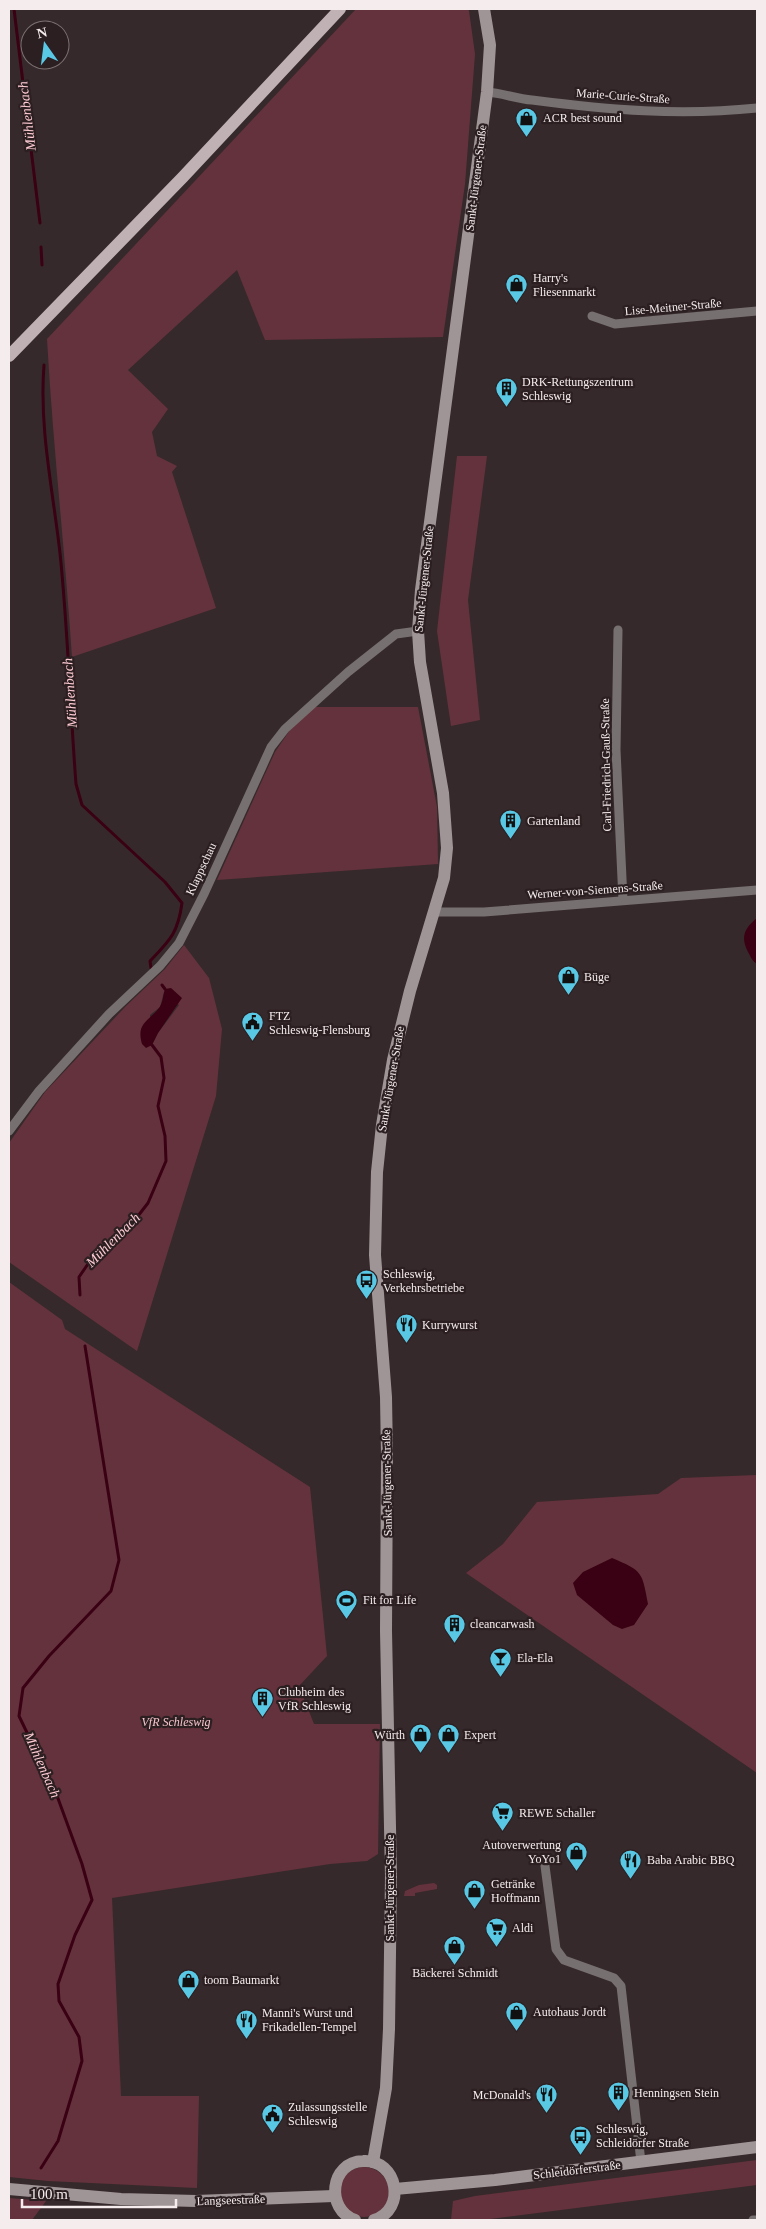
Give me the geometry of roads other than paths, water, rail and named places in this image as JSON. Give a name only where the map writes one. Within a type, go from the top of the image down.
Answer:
[{"type":"main road","points":[[9,356],[183,176],[340,9]]},
{"type":"street","name":"Sankt-Jürgener-Straße","points":[[373,2162],[386,2088],[390,2029],[391,1884],[386,1631],[386,1397],[375,1255],[377,1172],[382,1125],[393,1060],[410,992],[444,878],[447,848],[447,826],[443,793],[420,662],[418,632],[421,590],[487,92],[490,45],[484,9]]},
{"type":"street","name":"Marie-Curie-Straße","points":[[487,92],[530,100],[656,113],[719,112],[757,108]]},
{"type":"street","name":"Lise-Meitner-Straße","points":[[592,316],[615,324],[757,311]]},
{"type":"street","name":"Carl-Friedrich-Gauß-Straße","points":[[618,630],[616,750],[623,900]]},
{"type":"street","name":"Klappschau","points":[[9,1131],[39,1091],[109,1014],[160,966],[179,943],[204,894],[271,748],[285,729],[348,672],[396,634],[418,632]]},
{"type":"street","name":"Werner-von-Siemens-Straße","points":[[434,912],[484,912],[757,890]]},
{"type":"street","points":[[545,1866],[556,1949],[564,1960],[614,1978],[621,1986],[641,2162]]},
{"type":"street","name":"Schleidörferstraße","points":[[395,2188],[495,2180],[757,2147]]},
{"type":"street","points":[[355,2220],[343,2213],[337,2205],[334,2196],[334,2185],[344,2168],[353,2163],[363,2161],[373,2162],[388,2172],[395,2188],[392,2206],[386,2214],[374,2220]]},
{"type":"street","name":"Langseestraße","points":[[9,2189],[121,2199],[196,2202],[334,2196]]},
{"type":"waterway","name":"Mühlenbach","points":[[14,9],[40,223]]},
{"type":"waterway","name":"Mühlenbach","points":[[41,247],[42,265]]},
{"type":"waterway","name":"Mühlenbach","points":[[44,365],[43,412],[63,582],[76,784],[82,805],[165,882],[182,903],[175,929],[168,941],[150,961],[151,968]]},
{"type":"waterway","name":"Mühlenbach","points":[[162,985],[165,989]]},
{"type":"waterway","name":"Mühlenbach","points":[[80,1295],[79,1277],[90,1261],[109,1241],[131,1225],[148,1203],[166,1161],[165,1136],[158,1106],[164,1078],[161,1057],[152,1045]]},
{"type":"waterway","name":"Mühlenbach","points":[[41,2168],[58,2141],[82,2061],[79,2037],[59,2001],[58,1984],[75,1935],[92,1900],[82,1864],[56,1793],[19,1716],[23,1688],[49,1656],[111,1591],[119,1560],[85,1346]]},
{"type":"place","name":"ACR best sound","points":[[527,137]]},
{"type":"place","name":"Harry's Fliesenmarkt","points":[[517,304]]},
{"type":"place","name":"DRK-Rettungszentrum Schleswig","points":[[506,408]]},
{"type":"place","name":"Gartenland","points":[[511,840]]},
{"type":"place","name":"Büge","points":[[568,996]]},
{"type":"place","name":"FTZ Schleswig-Flensburg","points":[[253,1042]]},
{"type":"place","name":"Schleswig, Verkehrsbetriebe","points":[[367,1300]]},
{"type":"place","name":"Kurrywurst","points":[[406,1344]]},
{"type":"place","name":"Fit for Life","points":[[347,1619]]},
{"type":"place","name":"cleancarwash","points":[[454,1643]]},
{"type":"place","name":"Ela-Ela","points":[[501,1677]]},
{"type":"place","name":"Clubheim des VfR Schleswig","points":[[262,1718]]},
{"type":"place","name":"Würth","points":[[421,1754]]},
{"type":"place","name":"Expert","points":[[448,1754]]},
{"type":"place","name":"REWE Schaller","points":[[503,1832]]},
{"type":"place","name":"Autoverwertung YoYo1","points":[[577,1871]]},
{"type":"place","name":"Baba Arabic BBQ","points":[[631,1879]]},
{"type":"place","name":"Getränke Hoffmann","points":[[475,1910]]},
{"type":"place","name":"Aldi","points":[[496,1947]]},
{"type":"place","name":"Bäckerei Schmidt","points":[[455,1965]]},
{"type":"place","name":"toom Baumarkt","points":[[188,1999]]},
{"type":"place","name":"Autohaus Jordt","points":[[517,2031]]},
{"type":"place","name":"Manni's Wurst und Frikadellen-Tempel","points":[[246,2039]]},
{"type":"place","name":"Henningsen Stein","points":[[618,2112]]},
{"type":"place","name":"McDonald's","points":[[547,2114]]},
{"type":"place","name":"Zulassungsstelle Schleswig","points":[[272,2133]]},
{"type":"place","name":"Schleswig, Schleidörfer Straße","points":[[580,2155]]},
{"type":"park label","name":"VfR Schleswig","points":[[176,1722]]}]
